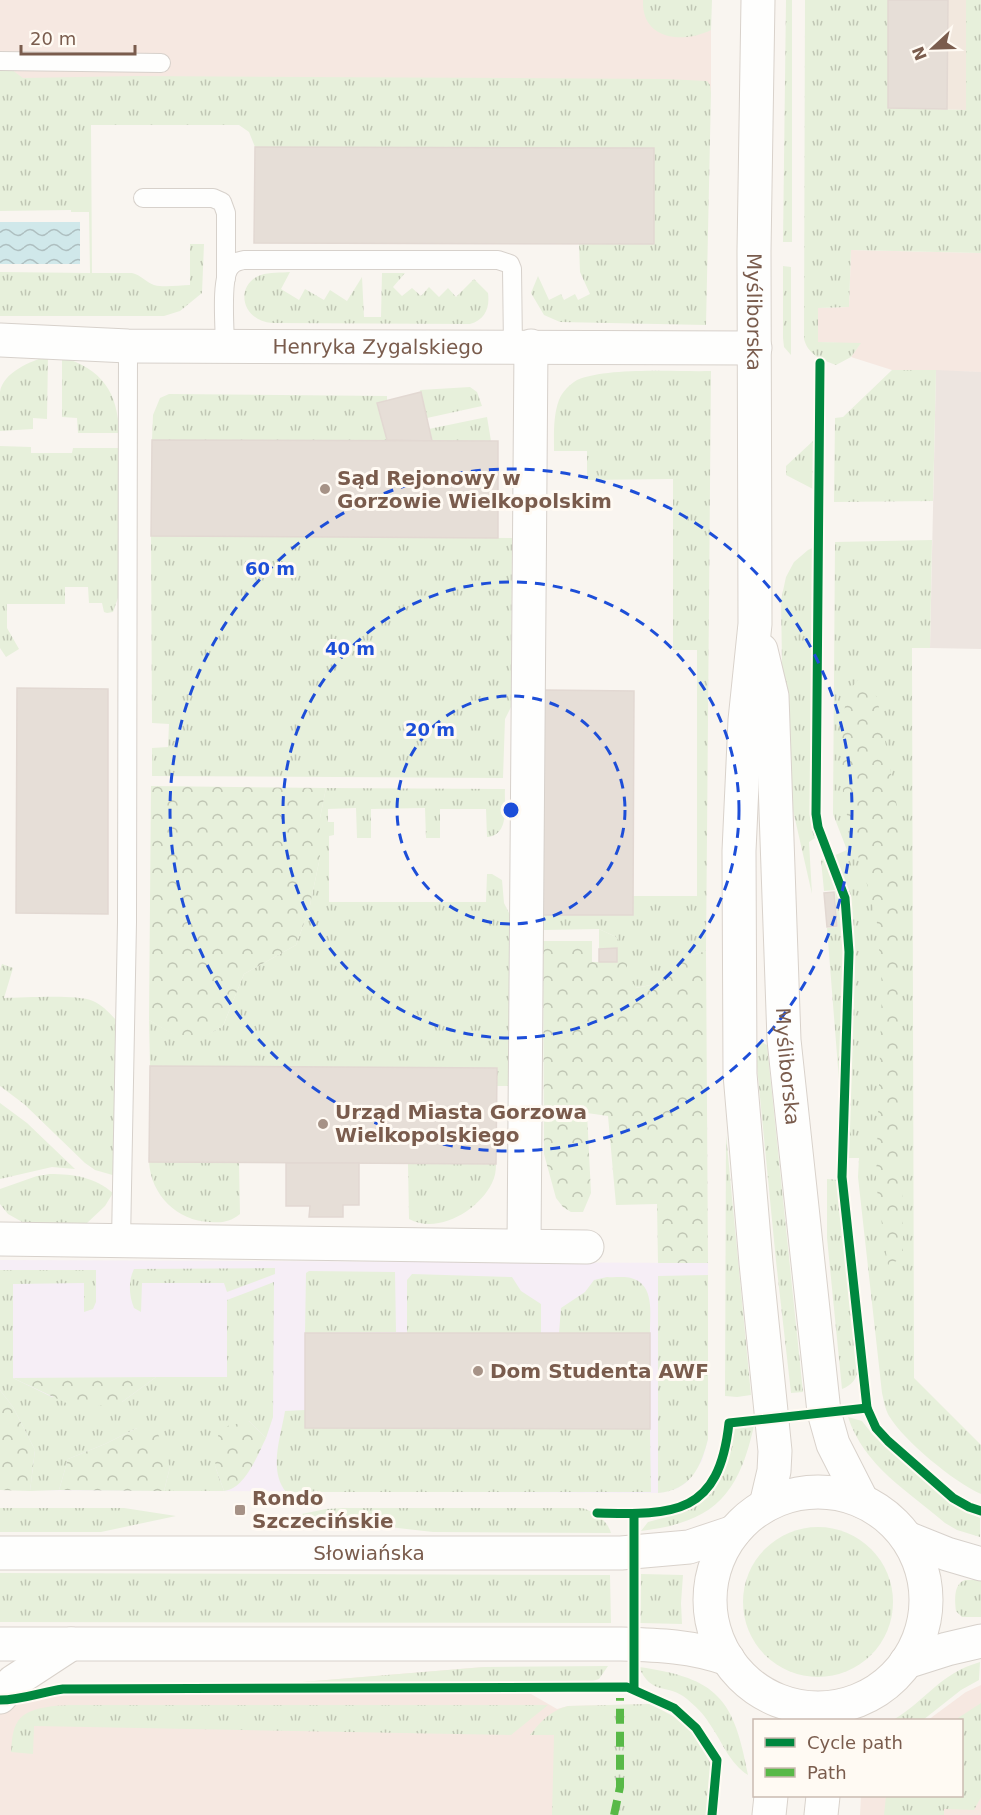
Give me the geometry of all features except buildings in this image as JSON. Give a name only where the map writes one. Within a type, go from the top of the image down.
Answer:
[{"type":"main road","name":"Myśliborska","points":[[758,0],[754,251],[755,624],[745,720],[739,851],[740,1074],[756,1263],[776,1451],[766,1505]]},
{"type":"main road","name":"Henryka Zygalskiego","points":[[0,340],[128,346],[755,348]]},
{"type":"main road","points":[[522,347],[528,664],[524,1245]]},
{"type":"main road","name":"Myśliborska","points":[[755,624],[772,696],[784,1040],[824,1413],[833,1444],[862,1501]]},
{"type":"main road","points":[[0,1239],[587,1247]]},
{"type":"main road","points":[[804,1492],[823,1492],[862,1501],[886,1516],[907,1538],[916,1554],[923,1572],[926,1610],[919,1637],[906,1662],[888,1683],[846,1712],[800,1706],[776,1699],[751,1684],[738,1672],[728,1659],[716,1634],[710,1608],[710,1594],[720,1555],[734,1532],[744,1521],[766,1505],[784,1497],[804,1492]]},
{"type":"main road","name":"Słowiańska","points":[[0,1553],[621,1553],[687,1547],[734,1532]]},
{"type":"main road","points":[[907,1538],[947,1554],[981,1564]]},
{"type":"main road","points":[[906,1662],[981,1641]]},
{"type":"main road","points":[[0,1644],[621,1644],[680,1646],[728,1659]]},
{"type":"main road","points":[[0,1697],[13,1682],[71,1644]]},
{"type":"main road","points":[[751,1684],[763,1719]]},
{"type":"main road","points":[[769,1815],[771,1797]]},
{"type":"main road","points":[[821,1815],[823,1797]]},
{"type":"lane","points":[[0,61],[161,63]]},
{"type":"lane","points":[[143,198],[213,198],[222,202],[226,213],[225,346]]},
{"type":"lane","points":[[226,279],[230,266],[244,260],[504,262],[510,264],[512,270],[522,347]]},
{"type":"lane","points":[[121,1241],[127,922],[128,346]]},
{"type":"shaded area","points":[[0,0],[711,0],[711,93],[0,89]]},
{"type":"shaded area","points":[[888,0],[966,0],[966,110],[888,108]]},
{"type":"shaded area","points":[[851,250],[981,253],[981,372],[892,370],[851,357],[860,344],[818,342],[818,308],[849,307]]},
{"type":"shaded area","points":[[936,370],[981,372],[981,649],[930,648]]},
{"type":"shaded area","points":[[0,1260],[708,1263],[708,1439],[702,1461],[686,1483],[676,1489],[658,1493],[0,1490]]},
{"type":"shaded area","points":[[484,1667],[557,1709],[568,1706],[650,1704],[680,1720],[692,1733],[711,1764],[707,1815],[0,1815],[0,1692],[266,1685]]},
{"type":"shaded area","points":[[981,1685],[981,1815],[860,1815],[861,1797],[963,1797],[963,1719],[929,1719],[966,1692]]},
{"type":"green space","points":[[643,0],[712,0],[711,30],[688,37],[666,35],[656,31],[649,24],[644,13]]},
{"type":"green space","points":[[786,0],[792,0],[792,242],[783,242]]},
{"type":"green space","points":[[805,0],[888,0],[888,108],[966,110],[966,0],[981,0],[981,253],[851,250],[849,307],[818,308],[818,342],[861,343],[851,357],[836,365],[812,353],[804,339]]},
{"type":"green space","points":[[0,70],[12,70],[23,78],[136,76],[707,81],[711,93],[706,325],[560,322],[544,315],[531,293],[538,276],[549,300],[561,294],[564,300],[575,294],[578,300],[590,294],[580,272],[579,244],[654,244],[654,148],[255,147],[249,132],[239,125],[91,125],[92,273],[132,273],[154,285],[190,285],[190,244],[204,244],[202,293],[180,311],[164,316],[0,316],[0,272],[90,273],[89,212],[0,211]]},
{"type":"green space","points":[[783,266],[791,267],[791,355],[784,347],[783,338]]},
{"type":"green space","points":[[290,272],[281,289],[299,300],[305,289],[324,300],[330,290],[347,301],[362,277],[364,317],[381,317],[382,273],[405,273],[393,287],[402,296],[412,288],[421,296],[429,287],[439,297],[448,288],[456,297],[474,279],[488,293],[488,304],[483,316],[470,324],[272,323],[253,316],[245,301],[247,286],[261,275]]},
{"type":"green space","points":[[48,356],[47,419],[33,418],[33,429],[0,431],[2,385],[19,368]]},
{"type":"green space","points":[[62,357],[88,368],[105,384],[115,406],[119,433],[78,433],[77,418],[62,417]]},
{"type":"green space","points":[[892,370],[936,370],[933,501],[834,502],[835,418],[843,417]]},
{"type":"green space","points":[[642,371],[711,371],[706,951],[685,957],[656,984],[635,988],[624,971],[616,937],[599,929],[544,930],[542,915],[633,915],[633,896],[697,896],[697,650],[673,650],[673,479],[587,480],[587,451],[554,451],[555,419],[557,406],[564,391],[577,380],[590,376]]},
{"type":"green space","points":[[470,387],[477,392],[482,406],[427,418],[420,390]]},
{"type":"green space","points":[[169,394],[387,396],[387,400],[377,403],[387,440],[152,440],[153,415],[160,398]]},
{"type":"green space","points":[[487,417],[491,441],[432,441],[429,429]]},
{"type":"green space","points":[[813,441],[813,489],[786,475],[786,466]]},
{"type":"green space","points":[[0,446],[31,447],[31,453],[72,453],[73,448],[118,448],[119,595],[113,612],[104,612],[102,603],[89,603],[88,587],[65,587],[65,604],[7,604],[7,628],[19,649],[6,657],[0,648]]},
{"type":"green space","points":[[151,536],[512,538],[511,707],[505,719],[503,778],[152,776],[152,748],[168,747],[169,724],[152,723]]},
{"type":"green space","points":[[932,540],[930,648],[912,648],[914,1378],[981,1445],[981,1494],[930,1460],[896,1426],[886,1411],[882,1393],[858,1177],[859,1158],[848,1158],[853,955],[849,896],[833,856],[847,850],[833,814],[835,542]]},
{"type":"green space","points":[[817,546],[815,838],[809,842],[812,894],[790,797],[783,725],[781,600],[786,577],[794,562],[808,550]]},
{"type":"green space","points":[[859,679],[877,697],[898,812],[903,1257],[888,1266],[876,1183],[882,987],[877,923],[864,873],[852,839],[843,796],[842,741],[846,694]]},
{"type":"green space","points":[[151,786],[326,788],[320,818],[320,857],[309,910],[296,945],[244,974],[223,1026],[190,1045],[149,1020]]},
{"type":"green space","points":[[326,788],[505,789],[503,825],[494,835],[487,837],[486,809],[440,809],[440,838],[426,838],[425,808],[371,809],[371,838],[357,838],[356,808],[328,809],[328,822],[334,822],[334,835],[329,836],[329,902],[486,902],[487,874],[492,874],[502,880],[504,903],[510,915],[511,1086],[497,1086],[497,1068],[150,1066],[149,1020],[190,1044],[223,1026],[244,974],[296,945],[309,910],[320,857],[320,818]]},
{"type":"green space","points":[[824,859],[841,903],[844,953],[840,1093],[827,928],[838,927],[835,890],[824,891],[821,860]]},
{"type":"green space","points":[[599,929],[616,937],[631,956],[625,971],[636,988],[656,984],[685,957],[706,951],[708,1263],[658,1263],[657,1204],[616,1205],[608,1116],[587,1113],[591,1193],[583,1212],[571,1212],[563,1207],[556,1198],[544,1154],[543,941],[592,941],[592,962],[616,962],[617,949],[599,949]]},
{"type":"green space","points":[[2,964],[13,968],[4,998],[85,999],[100,1005],[118,1022],[116,1176],[95,1170],[85,1163],[24,1104],[0,1086],[0,970]]},
{"type":"green space","points":[[760,1041],[767,1045],[803,1392],[791,1393],[755,1046]]},
{"type":"green space","points":[[0,1103],[27,1123],[75,1169],[52,1167],[0,1179]]},
{"type":"green space","points":[[726,1135],[751,1395],[737,1397],[725,1396]]},
{"type":"green space","points":[[149,1162],[239,1163],[240,1214],[222,1222],[187,1217],[168,1204],[160,1195],[151,1174]]},
{"type":"green space","points":[[408,1164],[496,1164],[492,1183],[478,1202],[456,1217],[432,1224],[409,1219]]},
{"type":"green space","points":[[50,1174],[83,1177],[99,1183],[113,1193],[105,1206],[86,1224],[33,1228],[8,1214],[0,1204],[0,1189],[37,1176]]},
{"type":"green space","points":[[827,1179],[838,1180],[858,1368],[853,1381],[842,1389],[827,1238]]},
{"type":"green space","points":[[275,1268],[275,1274],[227,1292],[224,1283],[142,1283],[141,1312],[134,1308],[131,1299],[130,1283],[134,1269]]},
{"type":"green space","points":[[0,1270],[96,1270],[96,1302],[93,1309],[84,1312],[84,1283],[13,1284],[13,1378],[52,1397],[122,1402],[156,1377],[227,1377],[227,1300],[274,1282],[273,1417],[266,1438],[249,1421],[215,1466],[224,1491],[164,1491],[170,1467],[137,1428],[68,1459],[59,1490],[30,1491],[35,1450],[13,1407],[0,1390]]},
{"type":"green space","points":[[309,1271],[395,1272],[396,1332],[305,1333],[306,1273]]},
{"type":"green space","points":[[412,1274],[512,1277],[521,1291],[541,1304],[541,1333],[407,1333],[407,1280]]},
{"type":"green space","points":[[708,1275],[708,1439],[702,1459],[693,1475],[679,1487],[658,1493],[658,1276]]},
{"type":"green space","points":[[607,1277],[631,1278],[644,1286],[650,1301],[650,1333],[559,1333],[561,1308],[585,1292],[594,1280]]},
{"type":"green space","points":[[156,1377],[122,1402],[79,1409],[13,1378]]},
{"type":"green space","points":[[0,1390],[13,1407],[35,1450],[30,1491],[0,1490]]},
{"type":"green space","points":[[305,1410],[305,1428],[650,1429],[651,1492],[286,1492],[278,1474],[277,1463],[285,1411]]},
{"type":"green space","points":[[848,1417],[862,1421],[873,1435],[961,1509],[980,1518],[980,1537],[957,1530],[945,1523],[902,1488],[876,1464],[865,1450]]},
{"type":"green space","points":[[249,1421],[266,1438],[244,1478],[231,1489],[224,1491],[215,1466],[219,1428]]},
{"type":"green space","points":[[754,1426],[740,1471],[719,1501],[705,1512],[687,1521],[641,1531],[648,1522],[682,1513],[706,1498],[723,1474],[736,1427]]},
{"type":"green space","points":[[137,1428],[157,1431],[170,1467],[164,1491],[59,1490],[68,1459]]},
{"type":"green space","points":[[0,1508],[124,1508],[176,1516],[101,1532],[0,1532]]},
{"type":"green space","points":[[343,1508],[582,1508],[600,1517],[607,1524],[611,1533],[433,1532],[292,1516]]},
{"type":"green space","points":[[818,1527],[847,1532],[860,1539],[871,1549],[881,1560],[888,1573],[893,1602],[888,1631],[881,1644],[871,1655],[860,1665],[847,1672],[818,1677],[789,1672],[776,1665],[765,1655],[755,1644],[748,1631],[743,1602],[748,1573],[755,1560],[765,1549],[776,1539],[789,1532]]},
{"type":"green space","points":[[0,1573],[610,1575],[611,1623],[0,1622]]},
{"type":"green space","points":[[641,1574],[683,1575],[682,1624],[640,1623]]},
{"type":"green space","points":[[965,1580],[981,1580],[981,1617],[962,1617],[956,1611],[955,1598],[958,1585]]},
{"type":"green space","points":[[980,1662],[979,1680],[961,1690],[924,1719],[894,1719],[943,1680]]},
{"type":"green space","points":[[608,1666],[599,1679],[587,1683],[266,1685],[484,1667]]},
{"type":"green space","points":[[639,1667],[687,1678],[705,1686],[718,1697],[728,1710],[736,1728],[748,1775],[731,1758],[696,1707],[680,1694],[654,1686]]},
{"type":"green space","points":[[981,1703],[981,1797],[974,1810],[944,1809],[944,1815],[884,1815],[886,1797],[963,1797],[963,1719],[957,1719]]},
{"type":"green space","points":[[650,1704],[680,1720],[692,1733],[711,1764],[707,1815],[552,1815],[554,1735],[530,1735],[538,1725],[546,1717],[568,1706]]},
{"type":"green space","points":[[548,1705],[511,1735],[34,1726],[33,1754],[11,1752],[15,1728],[25,1714],[47,1707]]},
{"type":"water","points":[[0,222],[80,222],[80,264],[0,264]]},
{"type":"marked path","points":[[614,1815],[620,1787],[620,1698]]},
{"type":"cycle path","points":[[820,363],[816,814],[818,827],[845,898],[849,952],[842,1177],[867,1408],[876,1428],[888,1441],[953,1498],[981,1511]]},
{"type":"cycle path","points":[[597,1513],[649,1513],[670,1510],[688,1503],[703,1492],[715,1476],[724,1453],[729,1423],[867,1408]]},
{"type":"cycle path","points":[[634,1514],[634,1689]]},
{"type":"cycle path","points":[[0,1700],[63,1689],[627,1687],[674,1708],[696,1728],[717,1760],[712,1815]]},
{"type":"place","name":"Sąd Rejonowy w Gorzowie Wielkopolskim","points":[[325,489]]},
{"type":"place","name":"Urząd Miasta Gorzowa Wielkopolskiego","points":[[323,1124]]},
{"type":"place","name":"Dom Studenta AWF","points":[[478,1371]]},
{"type":"place","name":"Rondo Szczecińskie","points":[[240,1510]]}]
